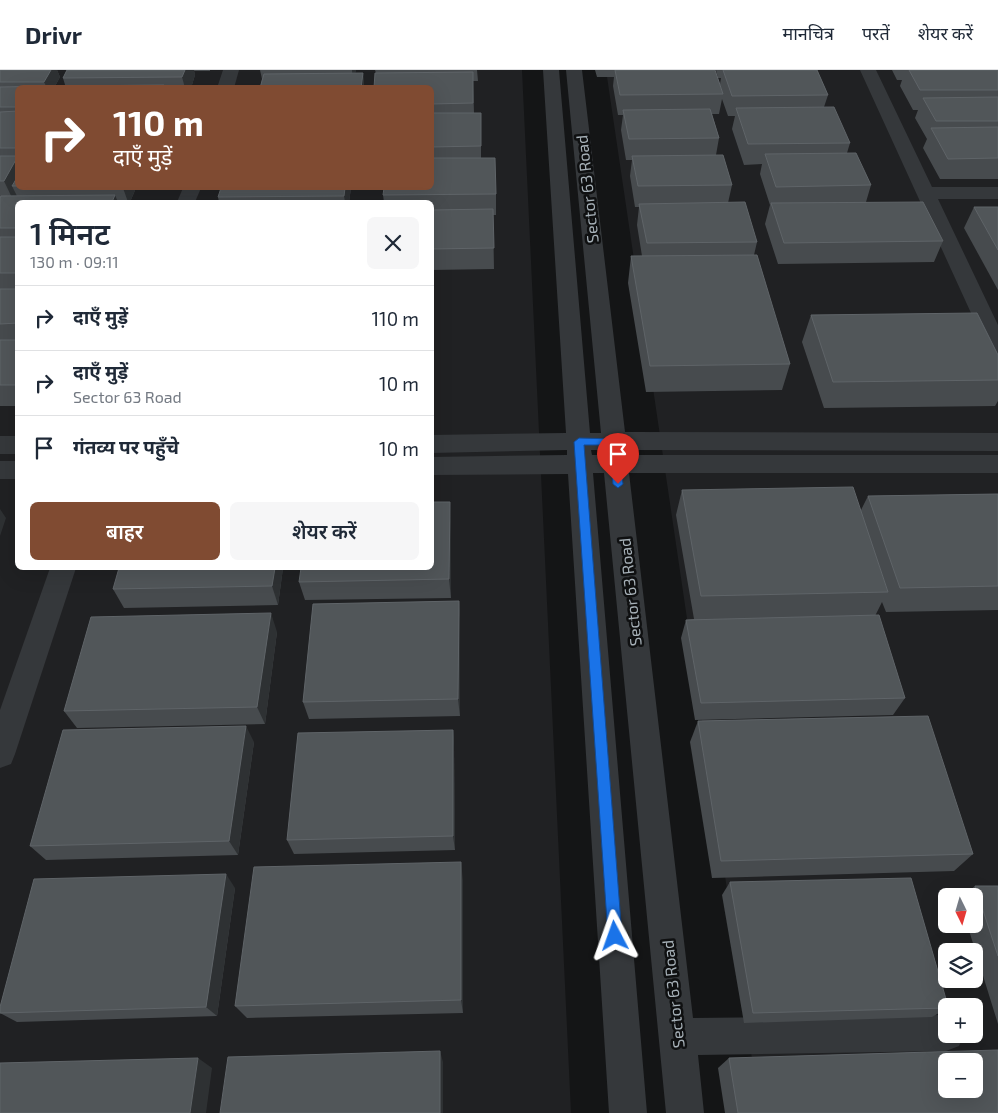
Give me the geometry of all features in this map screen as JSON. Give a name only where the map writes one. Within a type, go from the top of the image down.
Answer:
[{"type":"street","points":[[226,85],[231,70]]},
{"type":"street","name":"Sector 63 Road","points":[[551,70],[628,1113]]},
{"type":"street","name":"Sector 63 Road","points":[[574,70],[685,1113]]},
{"type":"street","points":[[868,70],[998,348]]},
{"type":"street","points":[[926,193],[998,193]]},
{"type":"street","points":[[615,453],[998,442]]},
{"type":"street","points":[[434,444],[580,453],[998,464]]},
{"type":"street","points":[[0,446],[15,446]]},
{"type":"street","points":[[434,466],[580,453]]},
{"type":"street","points":[[0,470],[15,470]]},
{"type":"street","points":[[0,754],[62,570]]},
{"type":"street","points":[[678,1037],[938,1033]]},
{"type":"shaded area","points":[[0,70],[522,70],[571,1113],[0,1113]]},
{"type":"shaded area","points":[[606,70],[998,70],[998,1113],[760,1113]]},
{"type":"building","points":[[0,70],[51,70],[44,82],[0,82]]},
{"type":"building","points":[[67,70],[185,70],[182,77],[63,78]]},
{"type":"building","points":[[615,70],[715,70],[723,94],[620,95]]},
{"type":"building","points":[[723,70],[817,70],[828,95],[732,96]]},
{"type":"building","points":[[909,70],[998,70],[998,90],[920,90]]},
{"type":"building","points":[[473,72],[473,103],[434,104],[434,85],[374,85],[375,73]]},
{"type":"building","points":[[363,73],[361,85],[261,85],[264,74]]},
{"type":"building","points":[[0,87],[15,87],[15,107],[0,107]]},
{"type":"building","points":[[998,97],[998,121],[936,121],[923,98]]},
{"type":"building","points":[[834,107],[850,143],[748,144],[736,108]]},
{"type":"building","points":[[710,109],[719,138],[629,139],[623,110]]},
{"type":"building","points":[[15,111],[15,148],[0,148],[0,112]]},
{"type":"building","points":[[434,113],[481,113],[481,146],[434,147]]},
{"type":"building","points":[[998,127],[998,158],[948,159],[931,128]]},
{"type":"building","points":[[856,153],[871,185],[776,187],[765,154]]},
{"type":"building","points":[[723,155],[732,185],[638,186],[632,156]]},
{"type":"building","points":[[0,156],[15,156],[15,161],[4,181],[0,181]]},
{"type":"building","points":[[434,158],[495,158],[496,194],[383,195],[384,190],[434,190]]},
{"type":"building","points":[[220,190],[345,190],[344,196],[218,197]]},
{"type":"building","points":[[115,195],[113,200],[15,200],[15,228],[0,228],[1,196]]},
{"type":"building","points":[[745,202],[757,242],[647,243],[639,204]]},
{"type":"building","points":[[923,202],[943,241],[784,243],[771,203]]},
{"type":"building","points":[[974,207],[998,207],[998,250]]},
{"type":"building","points":[[493,209],[494,248],[434,249],[434,210]]},
{"type":"building","points":[[0,237],[15,237],[15,273],[0,273]]},
{"type":"building","points":[[757,255],[790,364],[650,366],[631,256]]},
{"type":"building","points":[[0,289],[15,289],[15,323],[0,324]]},
{"type":"building","points":[[977,313],[998,355],[998,380],[833,382],[811,315]]},
{"type":"building","points":[[0,340],[15,340],[15,385],[0,385]]},
{"type":"building","points":[[853,487],[888,592],[701,596],[682,490]]},
{"type":"building","points":[[998,494],[998,586],[900,588],[868,496]]},
{"type":"building","points":[[434,502],[450,502],[449,579],[299,582],[301,570],[434,570]]},
{"type":"building","points":[[118,570],[275,570],[272,586],[113,589]]},
{"type":"building","points":[[459,601],[458,699],[303,702],[313,604]]},
{"type":"building","points":[[271,613],[257,707],[64,711],[91,617]]},
{"type":"building","points":[[879,615],[905,698],[701,703],[686,620]]},
{"type":"building","points":[[928,716],[973,854],[721,861],[698,721]]},
{"type":"building","points":[[246,726],[229,841],[30,846],[63,730]]},
{"type":"building","points":[[453,730],[453,836],[287,840],[298,733]]},
{"type":"building","points":[[461,862],[461,1000],[235,1006],[254,867]]},
{"type":"building","points":[[226,874],[206,1007],[0,1013],[34,879]]},
{"type":"building","points":[[911,878],[938,971],[938,988],[943,988],[946,998],[938,998],[938,1008],[753,1013],[730,882]]},
{"type":"building","points":[[975,886],[998,886],[998,956],[983,910],[983,888],[976,888]]},
{"type":"building","points":[[998,1050],[998,1113],[738,1113],[729,1058]]},
{"type":"building","points":[[440,1051],[440,1113],[220,1113],[228,1057]]},
{"type":"building","points":[[198,1058],[190,1113],[0,1113],[0,1063]]},
{"type":"route","points":[[615,936],[579,442],[614,441],[618,484]]}]
